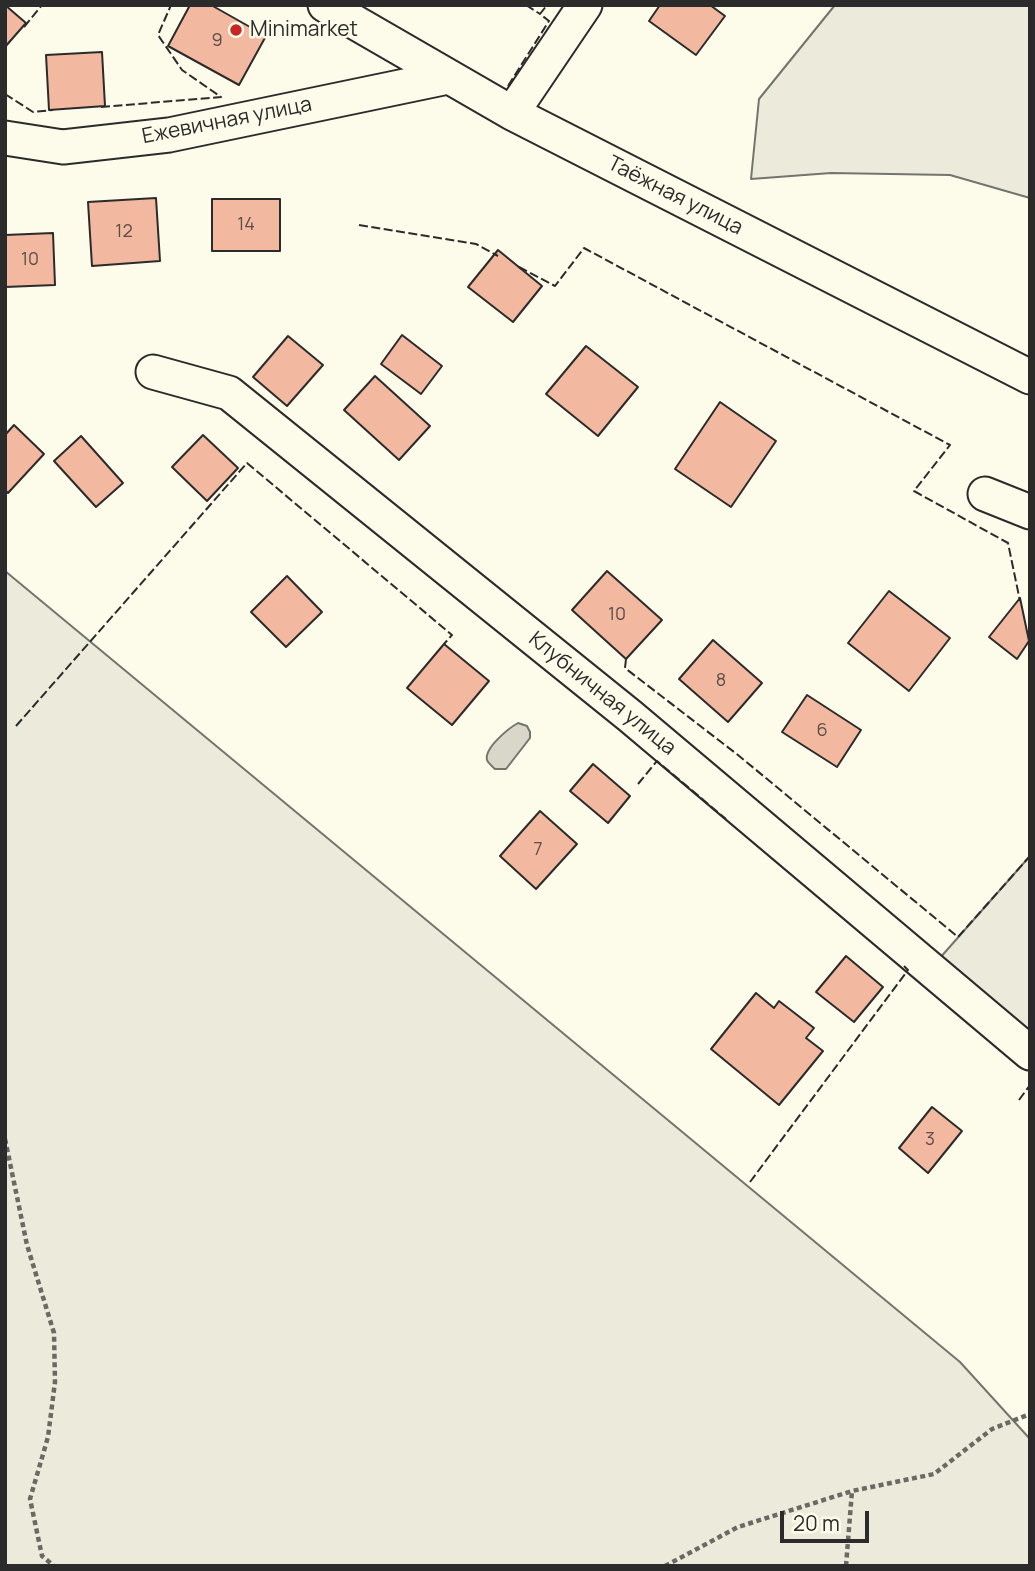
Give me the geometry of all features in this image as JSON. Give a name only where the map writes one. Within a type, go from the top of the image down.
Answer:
[{"type":"street","name":"Таёжная улица","points":[[325,5],[512,113],[1030,377]]},
{"type":"street","points":[[512,113],[585,5]]},
{"type":"street","name":"Ежевичная улица","points":[[5,138],[63,147],[169,135],[448,77]]},
{"type":"street","name":"Клубничная улица","points":[[153,372],[229,393],[630,716],[1030,1053]]},
{"type":"street","points":[[985,494],[1030,512]]},
{"type":"path","points":[[5,1139],[27,1245],[54,1333],[55,1382],[48,1437],[30,1499],[42,1556],[54,1566]]},
{"type":"path","points":[[665,1566],[738,1527],[852,1491],[934,1474],[992,1429],[1030,1414]]},
{"type":"path","points":[[846,1566],[852,1491]]},
{"type":"shaded area","points":[[835,5],[1030,5],[1030,198],[950,175],[831,173],[751,179],[759,99]]},
{"type":"shaded area","points":[[5,571],[960,1362],[1030,1439],[1030,1566],[5,1566]]},
{"type":"shaded area","points":[[518,723],[527,726],[530,738],[506,769],[495,769],[487,760],[489,750],[503,734]]},
{"type":"shaded area","points":[[1030,856],[1030,1038],[939,959]]},
{"type":"building","points":[[5,5],[26,23],[5,47]]},
{"type":"building","points":[[190,5],[211,5],[266,36],[239,85],[168,46]]},
{"type":"building","points":[[660,5],[710,5],[725,16],[696,55],[649,21]]},
{"type":"building","points":[[102,52],[105,106],[49,110],[46,55]]},
{"type":"building","points":[[156,198],[160,261],[92,266],[88,202]]},
{"type":"building","points":[[212,199],[280,199],[280,251],[212,251]]},
{"type":"building","points":[[53,233],[55,285],[5,287],[5,235]]},
{"type":"building","points":[[498,250],[542,286],[513,322],[468,287]]},
{"type":"building","points":[[402,335],[442,366],[421,394],[381,364]]},
{"type":"building","points":[[288,336],[323,365],[287,406],[253,377]]},
{"type":"building","points":[[586,346],[638,387],[598,436],[546,394]]},
{"type":"building","points":[[375,376],[430,426],[399,460],[344,410]]},
{"type":"building","points":[[720,402],[776,441],[731,507],[675,469]]},
{"type":"building","points":[[14,425],[44,454],[8,493],[5,490],[5,435]]},
{"type":"building","points":[[203,435],[238,468],[207,501],[172,467]]},
{"type":"building","points":[[81,436],[123,483],[96,507],[54,461]]},
{"type":"building","points":[[607,571],[662,620],[626,659],[572,610]]},
{"type":"building","points":[[287,576],[322,612],[286,647],[251,612]]},
{"type":"building","points":[[889,591],[950,638],[909,691],[848,643]]},
{"type":"building","points":[[1020,598],[1029,641],[1017,659],[989,637]]},
{"type":"building","points":[[713,640],[762,683],[728,722],[679,679]]},
{"type":"building","points":[[444,644],[489,681],[452,725],[407,688]]},
{"type":"building","points":[[807,695],[861,730],[837,767],[782,732]]},
{"type":"building","points":[[593,764],[630,796],[608,823],[570,791]]},
{"type":"building","points":[[540,811],[577,844],[536,889],[500,856]]},
{"type":"building","points":[[846,956],[883,987],[854,1022],[816,992]]},
{"type":"building","points":[[756,993],[774,1008],[779,1001],[814,1028],[806,1038],[823,1051],[779,1105],[711,1049]]},
{"type":"building","points":[[932,1107],[962,1131],[928,1173],[899,1148]]},
{"type":"fence","points":[[24,27],[42,5]]},
{"type":"fence","points":[[101,107],[221,97],[182,70],[158,35],[171,5]]},
{"type":"fence","points":[[526,5],[540,14]]},
{"type":"fence","points":[[508,86],[549,21],[540,14],[547,5]]},
{"type":"fence","points":[[5,94],[33,112],[53,110]]},
{"type":"fence","points":[[359,225],[476,244],[498,256]]},
{"type":"fence","points":[[519,267],[555,286],[584,248],[950,445],[914,491],[1008,543],[1020,601]]},
{"type":"fence","points":[[16,726],[247,463],[452,635],[444,644]]},
{"type":"fence","points":[[626,659],[625,668],[738,755],[958,937],[1030,856]]},
{"type":"fence","points":[[638,784],[657,761],[726,819]]},
{"type":"fence","points":[[750,1182],[908,970],[904,966]]},
{"type":"fence","points":[[1019,1100],[1030,1085]]},
{"type":"place","name":"Minimarket","points":[[236,30]]}]
